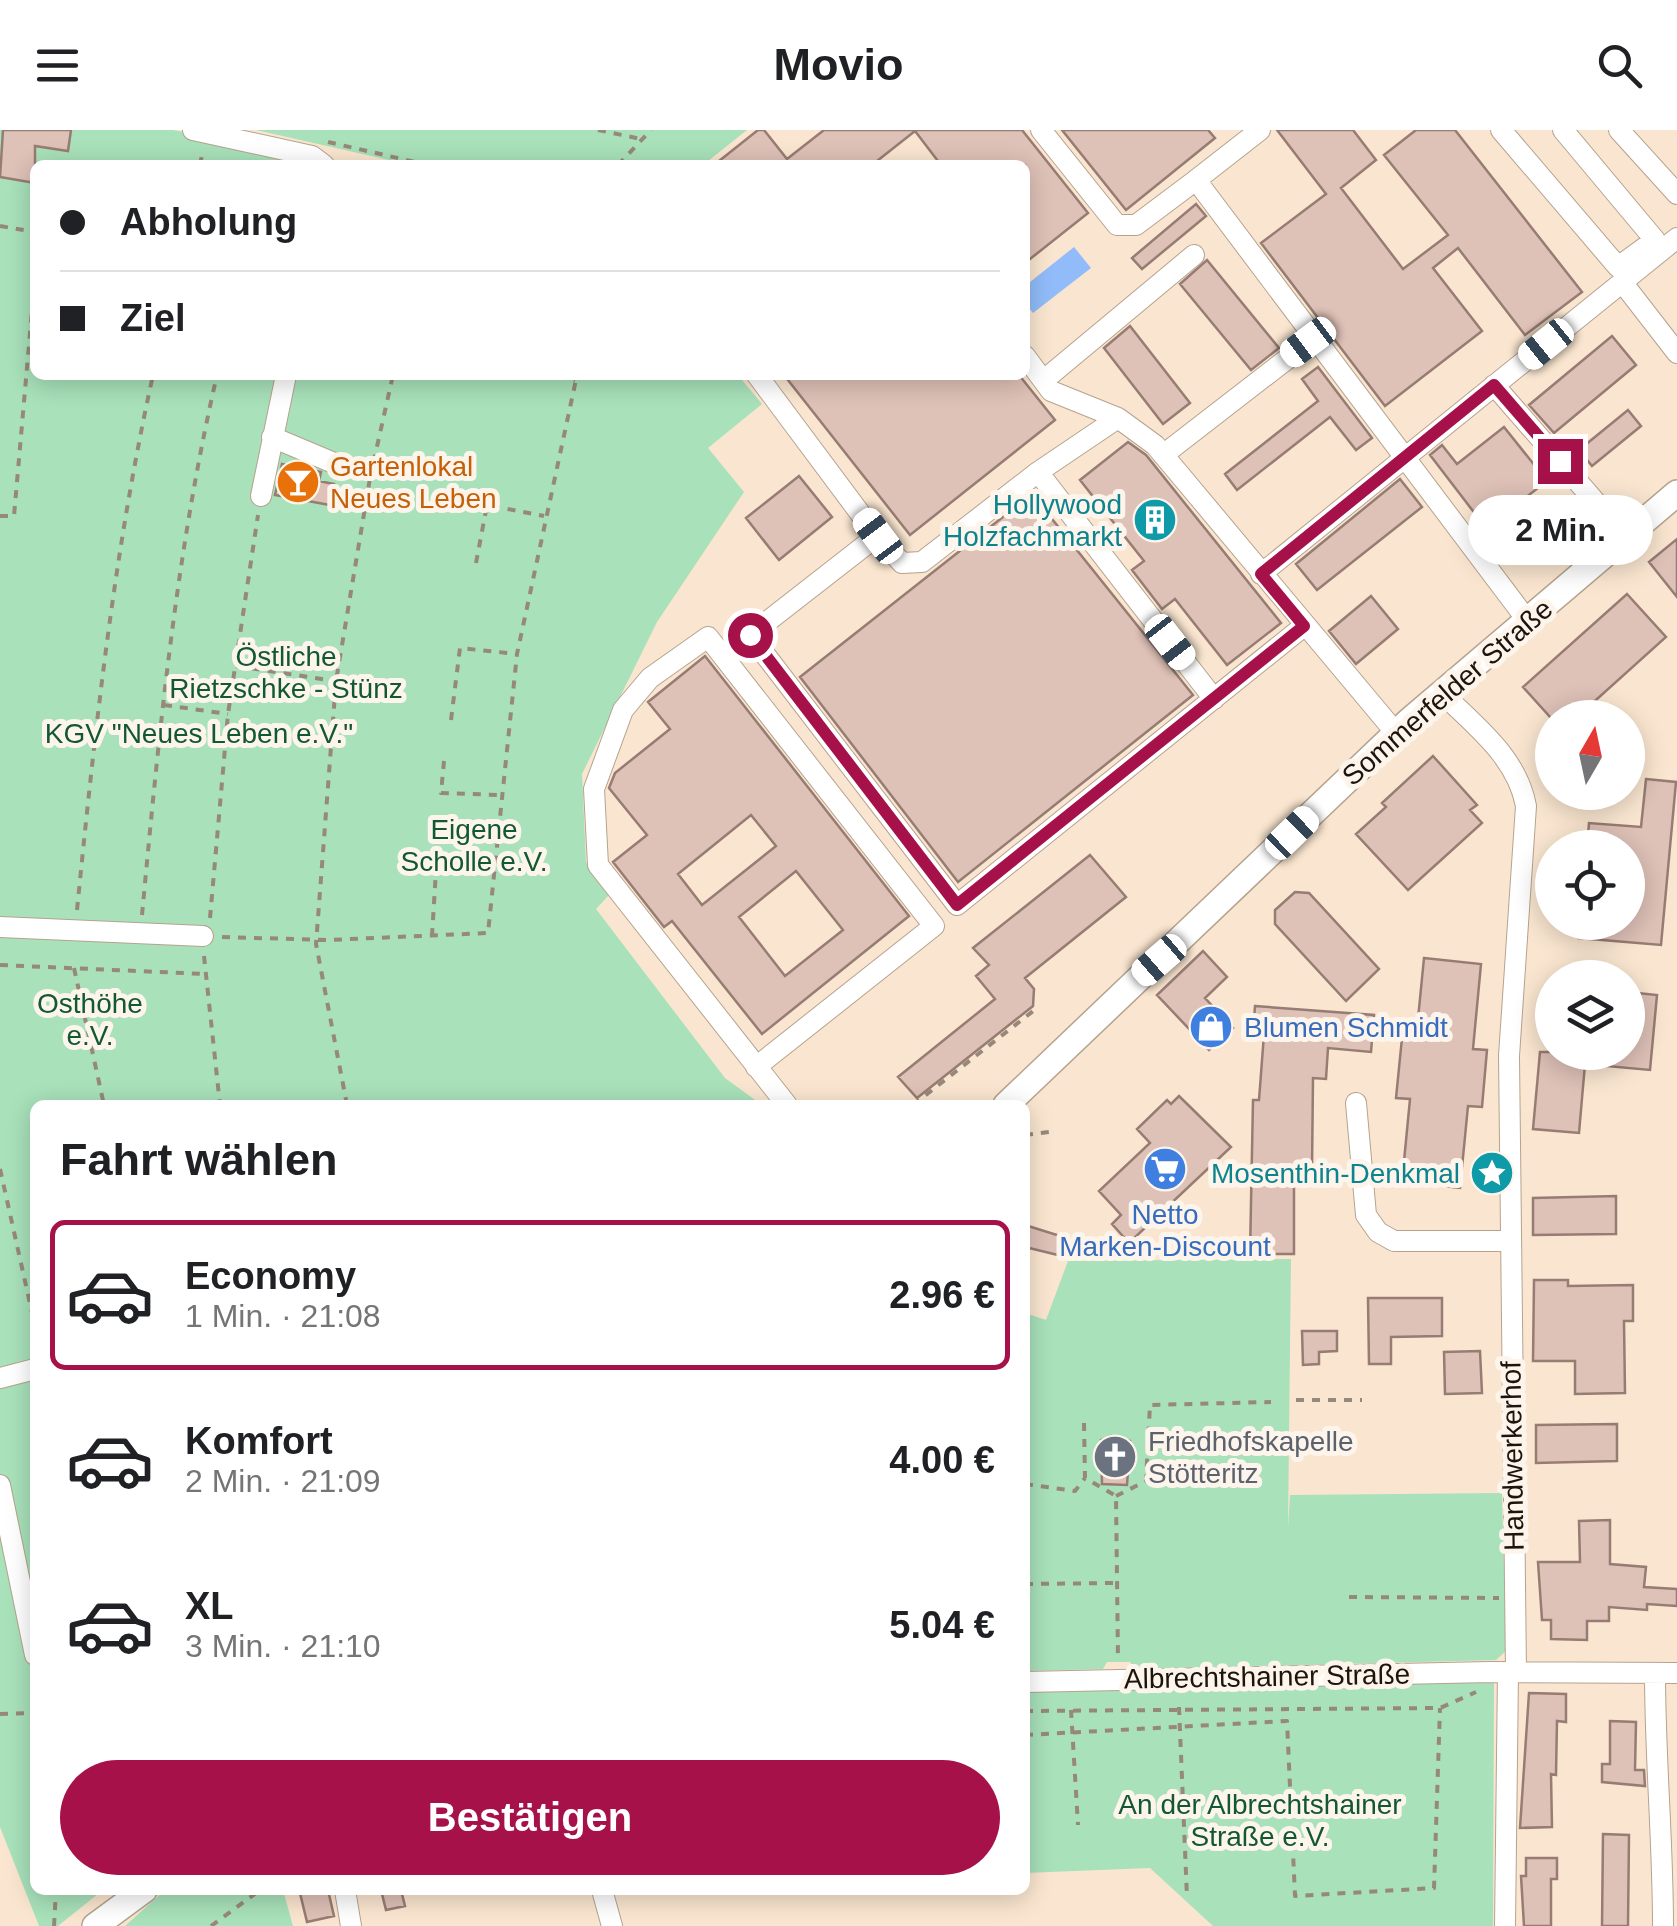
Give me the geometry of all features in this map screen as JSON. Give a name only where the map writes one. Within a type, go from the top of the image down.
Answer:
[{"type":"main road","name":"Sommerfelder Straße","points":[[1011,1100],[1396,733],[1677,493]]},
{"type":"main road","points":[[95,1926],[134,1895]]},
{"type":"street","points":[[193,130],[319,154]]},
{"type":"street","points":[[1041,130],[1117,225],[1136,224],[1252,132]]},
{"type":"street","points":[[1501,130],[1618,266],[1656,240],[1563,130]]},
{"type":"street","points":[[1619,130],[1673,181]]},
{"type":"street","points":[[1196,180],[1402,459],[1527,620]]},
{"type":"street","points":[[1261,574],[1677,238]]},
{"type":"street","points":[[1044,380],[1194,255]]},
{"type":"street","points":[[1622,282],[1677,353]]},
{"type":"street","points":[[1163,455],[1314,339]]},
{"type":"street","points":[[1030,362],[1051,391],[1118,418],[1163,455],[1396,733]]},
{"type":"street","points":[[261,496],[285,380]]},
{"type":"street","points":[[761,380],[902,563],[922,562],[1038,472],[1118,418]]},
{"type":"street","points":[[1494,385],[1626,536]]},
{"type":"street","points":[[272,437],[340,466]]},
{"type":"street","points":[[1038,472],[1214,699]]},
{"type":"street","points":[[878,536],[750,635],[957,905],[1304,626]]},
{"type":"street","points":[[756,1067],[934,926],[708,637],[650,678],[623,710],[594,789],[598,865],[756,1067],[782,1100]]},
{"type":"street","name":"Handwerkerhof","points":[[1442,693],[1506,756],[1521,780],[1526,806],[1509,1056],[1515,1598],[1505,1672]]},
{"type":"street","points":[[0,927],[206,928]]},
{"type":"street","points":[[1356,1103],[1366,1215],[1378,1232],[1394,1241],[1509,1241]]},
{"type":"street","points":[[0,1378],[30,1370]]},
{"type":"street","points":[[0,1485],[30,1632]]},
{"type":"street","points":[[1505,1672],[1505,1926]]},
{"type":"street","name":"Albrechtshainer Straße","points":[[1030,1682],[1505,1672],[1666,1673]]},
{"type":"street","points":[[1663,1926],[1663,1827],[1655,1792],[1666,1673]]},
{"type":"street","points":[[345,1895],[351,1926]]},
{"type":"street","points":[[603,1895],[612,1926]]},
{"type":"path","points":[[598,130],[641,138]]},
{"type":"path","points":[[622,160],[651,130]]},
{"type":"path","points":[[319,154],[378,160]]},
{"type":"path","points":[[0,226],[30,231]]},
{"type":"path","points":[[0,516],[14,516],[30,333]]},
{"type":"path","points":[[75,930],[98,696],[137,448],[152,380]]},
{"type":"path","points":[[142,910],[162,704],[198,459],[216,380]]},
{"type":"path","points":[[346,1100],[316,940],[336,681],[370,478],[392,380]]},
{"type":"path","points":[[261,496],[228,714],[206,928],[316,940],[488,933],[499,796],[517,654],[576,380]]},
{"type":"path","points":[[340,466],[370,478]]},
{"type":"path","points":[[476,563],[487,505],[544,516]]},
{"type":"path","points":[[451,720],[460,648],[517,654]]},
{"type":"path","points":[[236,666],[336,681]]},
{"type":"path","points":[[162,704],[228,714]]},
{"type":"path","points":[[444,761],[441,793],[499,796]]},
{"type":"path","points":[[432,936],[436,870]]},
{"type":"path","points":[[0,965],[206,974],[219,1100]]},
{"type":"path","points":[[74,968],[103,1100]]},
{"type":"path","points":[[919,1100],[1037,1008]]},
{"type":"path","points":[[1030,1134],[1049,1132]]},
{"type":"path","points":[[0,1169],[30,1304]]},
{"type":"path","points":[[1296,1400],[1362,1400]]},
{"type":"path","points":[[1116,1496],[1146,1481],[1150,1405],[1271,1402]]},
{"type":"path","points":[[1030,1485],[1075,1491],[1085,1478],[1084,1423]]},
{"type":"path","points":[[1085,1478],[1116,1496]]},
{"type":"path","points":[[1116,1496],[1118,1680]]},
{"type":"path","points":[[1030,1584],[1117,1584]]},
{"type":"path","points":[[1349,1597],[1515,1598]]},
{"type":"path","points":[[1030,1712],[1179,1707],[1440,1708],[1472,1697],[1505,1672]]},
{"type":"path","points":[[1179,1707],[1187,1897]]},
{"type":"path","points":[[1288,1707],[1295,1896],[1434,1888],[1440,1708]]},
{"type":"path","points":[[1071,1709],[1078,1825]]},
{"type":"path","points":[[0,1714],[30,1713]]},
{"type":"path","points":[[1030,1735],[1287,1721]]},
{"type":"path","points":[[54,1926],[56,1895]]},
{"type":"path","points":[[212,1926],[253,1895]]},
{"type":"green space","name":"Östliche Rietzschke - Stünz","points":[[0,130],[173,130],[323,160],[30,160],[30,380],[742,380],[762,404],[708,448],[744,492],[657,622],[582,774],[586,862],[609,895],[596,909],[725,1078],[755,1100],[30,1100],[30,1895],[97,1895],[58,1926],[39,1926],[0,1827]]},
{"type":"green space","points":[[256,130],[747,130],[709,160],[389,160]]},
{"type":"green space","points":[[1291,1259],[1288,1528],[1290,1495],[1502,1493],[1506,1651],[1496,1660],[1135,1669],[1130,1662],[1107,1662],[1103,1669],[1030,1671],[1030,1315],[1046,1320],[1068,1261]]},
{"type":"green space","name":"An der Albrechtshainer Straße e.V.","points":[[1494,1681],[1493,1926],[1213,1926],[1150,1868],[1030,1873],[1030,1688]]},
{"type":"green space","points":[[159,1895],[284,1895],[293,1926],[125,1926]]},
{"type":"water","points":[[1074,247],[1091,268],[1033,313],[1030,282]]},
{"type":"building","points":[[3,130],[71,130],[68,151],[35,146],[35,160],[30,160],[30,182],[0,177]]},
{"type":"building","points":[[758,130],[764,130],[787,159],[824,130],[1022,130],[1088,213],[1030,259],[1030,160],[937,160],[915,131],[878,160],[720,160]]},
{"type":"building","points":[[1062,130],[1208,130],[1215,138],[1126,210]]},
{"type":"building","points":[[1277,130],[1353,130],[1376,160],[1341,188],[1403,269],[1448,235],[1384,155],[1416,130],[1455,130],[1582,292],[1525,335],[1458,248],[1433,268],[1482,331],[1385,406],[1261,243],[1326,194]]},
{"type":"building","points":[[1196,204],[1206,216],[1142,269],[1132,258]]},
{"type":"building","points":[[1207,260],[1279,348],[1251,370],[1180,284]]},
{"type":"building","points":[[1130,326],[1190,403],[1163,424],[1104,348]]},
{"type":"building","points":[[1612,336],[1636,365],[1554,433],[1529,405]]},
{"type":"building","points":[[1318,367],[1372,438],[1356,450],[1330,417],[1237,490],[1225,474],[1318,401],[1302,379]]},
{"type":"building","points":[[788,380],[1023,380],[1055,420],[910,535]]},
{"type":"building","points":[[1628,410],[1641,426],[1592,466],[1579,450]]},
{"type":"building","points":[[1504,427],[1547,481],[1486,528],[1430,455],[1442,445],[1457,464]]},
{"type":"building","name":"Hollywood Holzfachmarkt","points":[[1128,442],[1146,455],[1281,623],[1227,665],[1175,599],[1162,609],[1132,570],[1144,561],[1080,480]]},
{"type":"building","name":"Gartenlokal Neues Leben","points":[[282,464],[321,472],[319,481],[334,484],[330,505],[275,495]]},
{"type":"building","points":[[799,476],[832,517],[779,560],[746,518]]},
{"type":"building","points":[[1400,479],[1422,507],[1317,590],[1296,564]]},
{"type":"building","points":[[1032,494],[1193,695],[958,882],[800,677]]},
{"type":"building","points":[[1677,539],[1677,597],[1649,562]]},
{"type":"building","points":[[1627,594],[1666,637],[1596,700],[1535,700],[1523,687]]},
{"type":"building","points":[[1371,596],[1398,629],[1356,664],[1329,631]]},
{"type":"building","points":[[705,656],[909,916],[762,1034],[672,921],[664,927],[613,862],[647,835],[609,788],[615,773],[670,729],[648,702]],"holes":[[[751,815],[776,846],[702,905],[678,874]],[[796,871],[843,930],[785,976],[739,917]]]},
{"type":"building","points":[[1433,756],[1477,805],[1470,810],[1482,823],[1408,890],[1356,834],[1386,807],[1382,803]]},
{"type":"building","points":[[1646,779],[1676,782],[1661,945],[1602,940],[1645,940],[1645,830],[1588,830],[1589,823],[1641,827]]},
{"type":"building","points":[[1090,855],[1126,897],[1025,978],[1034,989],[1033,1006],[917,1098],[898,1077],[995,999],[976,976],[989,965],[973,948]]},
{"type":"building","points":[[1295,892],[1309,893],[1379,969],[1346,1001],[1275,924],[1275,910]]},
{"type":"building","points":[[1203,951],[1227,977],[1205,998],[1233,1028],[1209,1050],[1157,995]]},
{"type":"building","points":[[1424,958],[1481,964],[1473,1049],[1487,1050],[1482,1107],[1468,1106],[1460,1188],[1402,1182],[1410,1099],[1396,1098],[1402,1038],[1416,1039]]},
{"type":"building","points":[[1645,994],[1657,995],[1650,1070],[1645,1070]]},
{"type":"building","points":[[1255,1006],[1374,1015],[1371,1052],[1328,1048],[1326,1079],[1313,1078],[1312,1171],[1294,1171],[1294,1254],[1250,1254],[1253,1100],[1259,1100],[1264,1034],[1253,1033]]},
{"type":"building","points":[[1538,1070],[1584,1070],[1579,1133],[1533,1129]]},
{"type":"building","name":"Netto Marken-Discount","points":[[1179,1096],[1231,1147],[1129,1243],[1112,1224],[1121,1215],[1099,1191],[1150,1143],[1137,1129],[1167,1100],[1171,1104]]},
{"type":"building","points":[[1616,1196],[1616,1234],[1533,1235],[1533,1198]]},
{"type":"building","points":[[1030,1227],[1073,1240],[1066,1257],[1030,1248]]},
{"type":"building","points":[[1534,1280],[1568,1280],[1568,1286],[1633,1285],[1633,1321],[1624,1321],[1625,1393],[1575,1394],[1575,1361],[1533,1361]]},
{"type":"building","points":[[1368,1298],[1442,1298],[1442,1336],[1391,1337],[1391,1364],[1369,1364]]},
{"type":"building","points":[[1302,1331],[1337,1331],[1337,1351],[1319,1352],[1319,1364],[1303,1365]]},
{"type":"building","points":[[1480,1351],[1482,1393],[1445,1394],[1444,1352]]},
{"type":"building","points":[[1617,1424],[1617,1461],[1536,1463],[1536,1425]]},
{"type":"building","name":"Friedhofskapelle Stötteritz","points":[[1111,1436],[1130,1441],[1127,1485],[1102,1484],[1101,1440]]},
{"type":"building","points":[[1610,1520],[1610,1564],[1646,1567],[1644,1587],[1677,1589],[1677,1606],[1647,1604],[1647,1610],[1609,1607],[1609,1621],[1587,1621],[1587,1640],[1551,1639],[1551,1620],[1542,1620],[1538,1562],[1580,1562],[1579,1521]]},
{"type":"building","points":[[1529,1693],[1566,1694],[1566,1722],[1557,1721],[1556,1775],[1551,1774],[1552,1827],[1520,1828]]},
{"type":"building","points":[[1610,1721],[1636,1722],[1635,1770],[1644,1770],[1645,1786],[1602,1782],[1602,1764],[1610,1764]]},
{"type":"building","points":[[1603,1834],[1629,1835],[1628,1926],[1602,1926]]},
{"type":"building","points":[[1526,1858],[1557,1858],[1557,1879],[1551,1879],[1551,1926],[1524,1926],[1521,1876],[1526,1876]]},
{"type":"building","points":[[300,1895],[329,1895],[334,1916],[307,1922]]},
{"type":"building","points":[[382,1895],[402,1895],[405,1906],[386,1910]]},
{"type":"place","name":"Gartenlokal Neues Leben","points":[[298,482]]},
{"type":"place","name":"Hollywood Holzfachmarkt","points":[[1155,520]]},
{"type":"place","name":"Blumen Schmidt","points":[[1211,1027]]},
{"type":"place","name":"Netto Marken-Discount","points":[[1165,1169]]},
{"type":"place","name":"Mosenthin-Denkmal","points":[[1492,1173]]},
{"type":"place","name":"Friedhofskapelle Stötteritz","points":[[1115,1457]]},
{"type":"route","points":[[750,635],[957,905],[1304,626],[1261,574],[1494,385],[1560,461]]},
{"type":"park label","name":"KGV \"Neues Leben e.V.\"","points":[[199,733]]},
{"type":"park label","name":"Eigene Scholle e.V.","points":[[474,845]]},
{"type":"park label","name":"Osthöhe e.V.","points":[[90,1019]]}]
